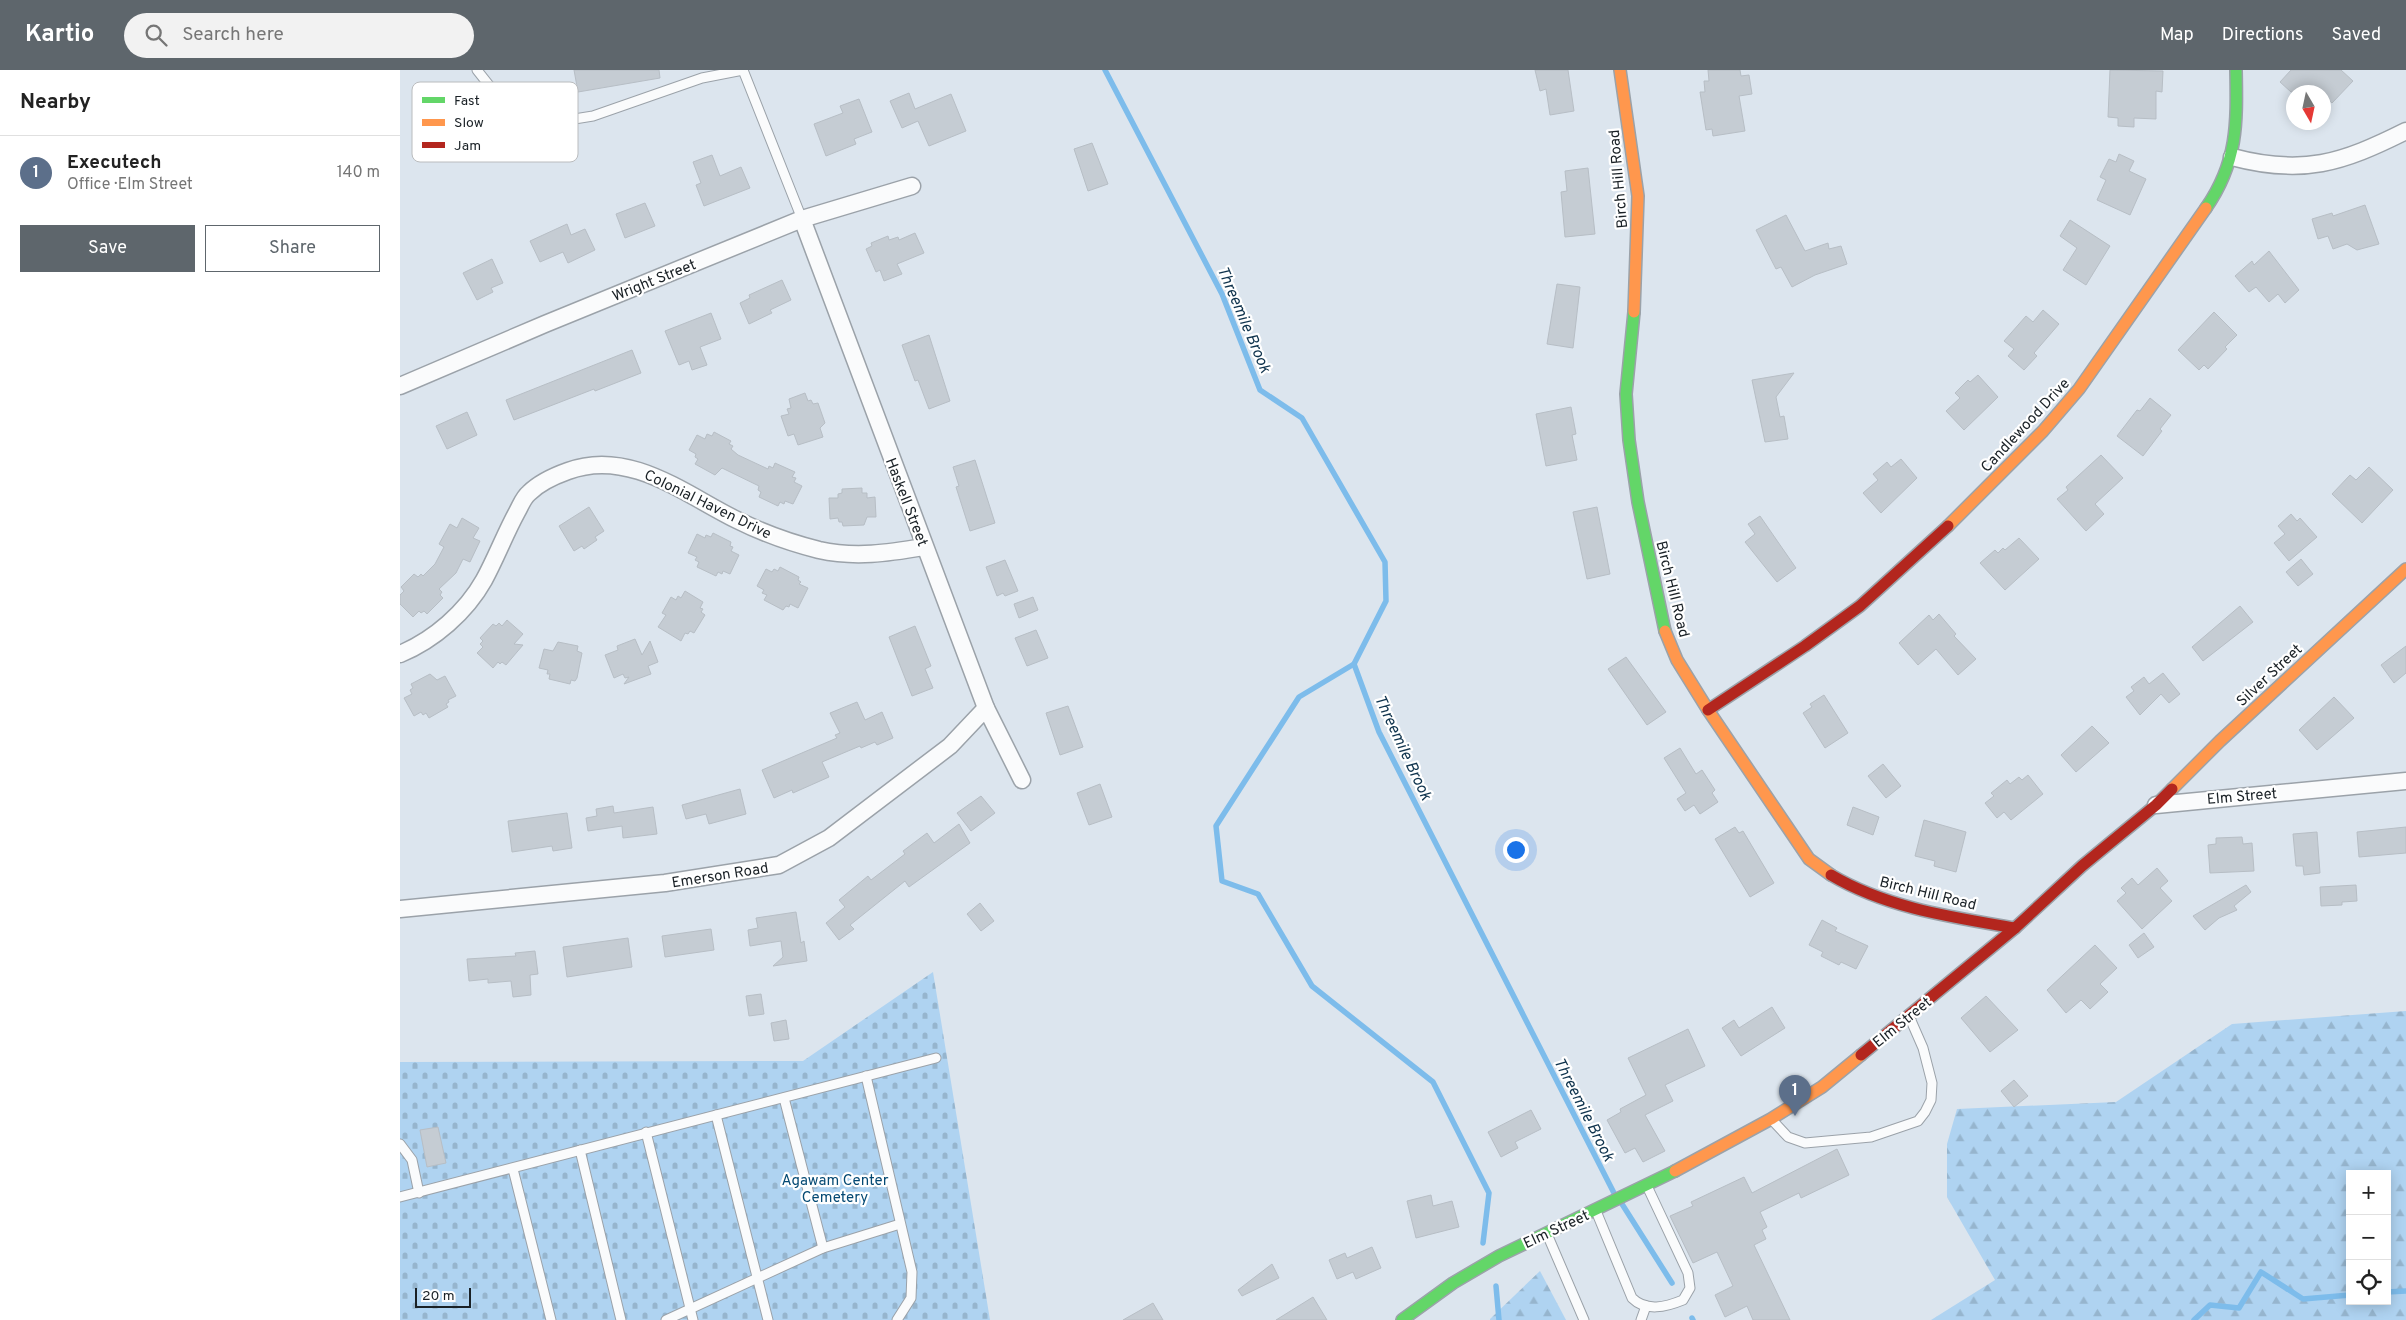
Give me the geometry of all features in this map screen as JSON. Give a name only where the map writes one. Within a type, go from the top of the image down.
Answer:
[{"type":"street","name":"Birch Hill Road","points":[[1620,70],[1638,196],[1635,302],[1626,394],[1629,440],[1639,511],[1664,628],[1678,660],[1708,710],[1810,859],[1825,872],[1860,890],[1899,904],[1942,915],[2015,928]]},
{"type":"street","name":"Candlewood Drive","points":[[1708,710],[1833,626],[1886,584],[1968,508],[2043,431],[2079,390],[2209,204],[2232,158],[2236,129],[2236,70]]},
{"type":"street","points":[[2232,158],[2277,166],[2324,163],[2363,153],[2406,131]]},
{"type":"street","name":"Wright Street","points":[[400,386],[545,324],[802,219],[912,186]]},
{"type":"street","name":"Haskell Street","points":[[802,219],[986,708],[1022,780]]},
{"type":"street","name":"Colonial Haven Drive","points":[[400,654],[440,630],[473,596],[483,582],[509,525],[529,493],[546,480],[587,465],[619,466],[645,472],[738,521],[777,537],[817,549],[856,555],[924,547]]},
{"type":"street","name":"Silver Street","points":[[2156,805],[2220,741],[2406,569]]},
{"type":"street","name":"Emerson Road","points":[[400,909],[665,883],[780,865],[829,838],[950,746],[986,708]]},
{"type":"street","name":"Elm Street","points":[[1402,1320],[1453,1283],[1499,1256],[1646,1186],[1771,1119],[1822,1086],[2015,928],[2082,866],[2156,805],[2406,781]]},
{"type":"lane","points":[[477,70],[486,82]]},
{"type":"lane","points":[[578,119],[593,116],[702,78],[743,70],[802,219]]},
{"type":"lane","points":[[1771,1119],[1788,1137],[1805,1142],[1871,1137],[1918,1121],[1931,1100],[1932,1083],[1923,1048],[1909,1016]]},
{"type":"lane","points":[[400,1197],[936,1058]]},
{"type":"lane","points":[[866,1076],[900,1224],[909,1255],[912,1287],[911,1298],[897,1320]]},
{"type":"lane","points":[[784,1098],[823,1248]]},
{"type":"lane","points":[[716,1115],[768,1320]]},
{"type":"lane","points":[[646,1132],[693,1320]]},
{"type":"lane","points":[[400,1144],[412,1160],[418,1193]]},
{"type":"lane","points":[[580,1150],[621,1320]]},
{"type":"lane","points":[[513,1169],[551,1320]]},
{"type":"lane","points":[[1596,1211],[1632,1298],[1638,1304],[1646,1306],[1669,1306],[1683,1300],[1690,1288],[1688,1273],[1646,1186]]},
{"type":"lane","points":[[666,1320],[823,1248],[900,1224]]},
{"type":"lane","points":[[1547,1234],[1584,1320]]},
{"type":"lane","points":[[1641,1320],[1646,1306]]},
{"type":"green space","name":"Agawam Center Cemetery","points":[[933,972],[990,1320],[400,1320],[400,1062],[803,1061]]},
{"type":"green space","points":[[2406,1011],[2406,1320],[1931,1320],[1995,1280],[1947,1197],[1947,1144],[1957,1109],[2116,1102],[2232,1024]]},
{"type":"green space","points":[[1540,1271],[1566,1320],[1490,1320],[1490,1319]]},
{"type":"building","points":[[574,70],[659,70],[660,78],[578,92],[578,82],[576,82]]},
{"type":"building","points":[[1535,70],[1568,70],[1574,111],[1550,115],[1546,89],[1540,91]]},
{"type":"building","points":[[1708,70],[1740,70],[1741,76],[1749,75],[1752,94],[1739,96],[1745,131],[1713,136],[1712,129],[1706,130],[1700,92],[1705,92],[1704,81],[1709,81]]},
{"type":"building","points":[[2110,70],[2163,71],[2162,92],[2156,91],[2156,119],[2134,118],[2134,127],[2118,126],[2118,118],[2108,117]]},
{"type":"building","points":[[2291,70],[2341,70],[2353,81],[2332,103],[2331,85],[2286,85],[2286,87],[2280,82]]},
{"type":"building","points":[[909,93],[915,109],[951,94],[966,131],[929,146],[918,121],[902,128],[890,101]]},
{"type":"building","points":[[859,99],[872,132],[854,139],[856,144],[826,156],[814,124],[843,113],[840,106]]},
{"type":"building","points":[[1092,143],[1108,184],[1088,191],[1074,149]]},
{"type":"building","points":[[2119,154],[2134,161],[2129,171],[2146,179],[2130,215],[2097,200],[2106,180],[2100,177],[2109,159],[2116,162]]},
{"type":"building","points":[[712,155],[720,176],[741,167],[750,188],[704,206],[696,185],[701,183],[693,162]]},
{"type":"building","points":[[1588,168],[1595,234],[1565,237],[1561,192],[1567,191],[1565,171]]},
{"type":"building","points":[[645,203],[655,226],[625,238],[616,214]]},
{"type":"building","points":[[2365,205],[2379,244],[2357,250],[2347,244],[2333,249],[2328,236],[2318,239],[2312,219],[2332,213],[2333,216]]},
{"type":"building","points":[[1786,215],[1805,251],[1828,243],[1829,249],[1841,246],[1847,264],[1815,275],[1792,287],[1781,267],[1776,269],[1756,230]]},
{"type":"building","points":[[2070,220],[2110,246],[2086,285],[2063,270],[2077,248],[2060,236]]},
{"type":"building","points":[[567,224],[571,235],[585,229],[595,250],[568,263],[563,252],[540,262],[530,241]]},
{"type":"building","points":[[915,233],[924,253],[897,264],[902,274],[884,281],[880,270],[876,272],[866,249],[872,246],[871,243],[888,236],[889,240],[898,237],[899,240]]},
{"type":"building","points":[[2269,251],[2299,290],[2285,303],[2278,294],[2269,302],[2256,287],[2249,292],[2235,276],[2252,261],[2254,265]]},
{"type":"building","points":[[492,259],[503,283],[491,288],[493,292],[477,300],[463,273]]},
{"type":"building","points":[[782,280],[791,300],[770,310],[772,313],[749,324],[740,303],[750,298],[749,295]]},
{"type":"building","points":[[1557,284],[1580,287],[1573,348],[1547,344]]},
{"type":"building","points":[[2043,310],[2059,324],[2034,353],[2037,356],[2024,370],[2008,356],[2014,349],[2004,341],[2026,316],[2033,322]]},
{"type":"building","points":[[2214,312],[2237,335],[2208,369],[2204,365],[2199,370],[2178,350]]},
{"type":"building","points":[[711,313],[721,339],[700,347],[707,365],[692,370],[689,361],[679,365],[665,331]]},
{"type":"building","points":[[929,335],[950,401],[929,409],[918,380],[915,381],[902,345]]},
{"type":"building","points":[[632,350],[641,373],[514,420],[506,400]]},
{"type":"building","points":[[1794,373],[1776,397],[1780,417],[1784,416],[1788,439],[1765,442],[1752,380]]},
{"type":"building","points":[[1978,375],[1998,397],[1964,430],[1946,411],[1960,398],[1955,393],[1968,380],[1970,382]]},
{"type":"building","points":[[805,393],[808,401],[811,400],[813,404],[818,403],[825,423],[820,428],[823,437],[798,445],[794,434],[788,436],[781,416],[789,414],[787,409],[791,408],[789,399]]},
{"type":"building","points":[[2150,398],[2171,415],[2160,429],[2162,431],[2143,456],[2117,436],[2137,410],[2140,411]]},
{"type":"building","points":[[1571,407],[1576,434],[1572,435],[1577,460],[1546,466],[1536,414]]},
{"type":"building","points":[[467,412],[477,435],[447,449],[436,426]]},
{"type":"building","points":[[714,432],[731,441],[729,444],[733,446],[731,449],[738,455],[768,469],[769,466],[773,468],[775,463],[795,472],[792,477],[796,478],[794,482],[802,486],[793,504],[785,501],[784,504],[780,502],[778,506],[759,497],[761,492],[758,490],[759,486],[722,468],[715,475],[695,464],[698,459],[695,457],[696,454],[689,450],[697,435],[705,439],[707,434],[712,436]]},
{"type":"building","points":[[2101,455],[2123,478],[2095,504],[2104,514],[2086,531],[2057,499],[2068,490],[2066,487]]},
{"type":"building","points":[[1901,459],[1917,478],[1881,513],[1863,493],[1878,480],[1873,474],[1887,462],[1891,467]]},
{"type":"building","points":[[975,460],[995,523],[970,531],[956,487],[959,486],[953,467]]},
{"type":"building","points":[[2369,467],[2393,490],[2362,523],[2332,494],[2350,475],[2356,480]]},
{"type":"building","points":[[862,488],[862,493],[867,493],[867,498],[875,497],[876,517],[867,517],[864,525],[843,526],[838,518],[830,519],[829,498],[838,498],[838,494],[842,493],[842,489]]},
{"type":"building","points":[[589,507],[604,531],[595,537],[597,540],[584,549],[582,546],[574,551],[559,526]]},
{"type":"building","points":[[1597,507],[1610,574],[1587,579],[1573,512]]},
{"type":"building","points":[[2291,514],[2297,521],[2300,518],[2317,537],[2289,561],[2274,543],[2285,534],[2278,526]]},
{"type":"building","points":[[1760,516],[1796,568],[1777,582],[1745,542],[1755,534],[1748,524]]},
{"type":"building","points":[[462,518],[479,528],[473,538],[480,541],[470,562],[463,559],[456,573],[439,589],[442,592],[440,595],[443,598],[427,614],[424,611],[421,613],[419,611],[413,617],[400,604],[400,595],[404,591],[401,587],[414,574],[418,577],[421,574],[423,576],[435,564],[444,547],[439,544],[450,524],[457,528]]},
{"type":"building","points":[[713,533],[731,542],[730,546],[733,547],[731,551],[739,555],[730,574],[723,571],[722,574],[718,572],[716,576],[697,567],[699,562],[695,560],[697,557],[688,553],[697,534],[705,538],[706,535],[711,537]]},
{"type":"building","points":[[2019,538],[2039,559],[2005,590],[1980,563],[1995,550],[1998,553],[2003,548],[2005,550]]},
{"type":"building","points":[[2301,559],[2313,574],[2298,586],[2286,572]]},
{"type":"building","points":[[1005,560],[1018,591],[1005,596],[1003,593],[997,596],[986,567]]},
{"type":"building","points":[[780,567],[799,577],[798,580],[801,582],[799,584],[808,588],[798,608],[790,604],[789,607],[786,606],[783,610],[764,600],[767,595],[762,593],[764,590],[757,586],[766,569],[772,572],[774,569],[778,571]]},
{"type":"building","points":[[685,591],[703,602],[700,608],[703,609],[701,612],[705,615],[694,633],[690,631],[688,634],[685,633],[681,641],[658,627],[666,615],[662,613],[671,597],[676,600],[678,596],[681,598]]},
{"type":"building","points":[[1033,597],[1038,610],[1019,618],[1014,604]]},
{"type":"building","points":[[2240,606],[2253,622],[2203,661],[2192,647]]},
{"type":"building","points":[[1939,614],[1956,634],[1954,636],[1976,659],[1958,675],[1936,649],[1918,665],[1899,643],[1929,615],[1933,620]]},
{"type":"building","points":[[507,620],[523,634],[514,644],[523,645],[506,665],[498,662],[493,668],[477,653],[483,647],[480,644],[483,641],[480,638],[493,624],[496,626],[499,623],[502,626]]},
{"type":"building","points":[[915,626],[931,666],[925,669],[933,688],[912,696],[889,637]]},
{"type":"building","points":[[1036,630],[1048,658],[1027,666],[1015,638]]},
{"type":"building","points":[[635,639],[642,655],[650,641],[658,662],[648,666],[651,674],[624,684],[629,677],[625,678],[623,674],[614,678],[605,655],[618,650],[617,646]]},
{"type":"building","points":[[558,642],[578,646],[577,651],[582,653],[577,678],[575,681],[571,680],[570,684],[549,679],[550,674],[547,674],[548,670],[539,668],[544,649],[553,651]]},
{"type":"building","points":[[2406,646],[2406,673],[2394,683],[2381,665]]},
{"type":"building","points":[[1626,657],[1666,712],[1647,725],[1608,669]]},
{"type":"building","points":[[2163,673],[2180,694],[2169,703],[2161,694],[2140,715],[2126,697],[2134,691],[2131,687],[2144,677],[2149,684]]},
{"type":"building","points":[[430,674],[437,680],[445,676],[456,696],[448,700],[449,702],[446,704],[448,707],[429,718],[426,713],[423,715],[421,712],[414,716],[404,698],[412,694],[410,690],[413,688],[411,684]]},
{"type":"building","points":[[1824,695],[1848,733],[1825,748],[1803,713],[1812,707],[1810,704]]},
{"type":"building","points":[[2334,697],[2354,718],[2317,750],[2299,730]]},
{"type":"building","points":[[857,702],[865,720],[882,712],[893,738],[877,745],[875,742],[861,748],[860,746],[822,762],[829,777],[793,793],[792,790],[774,798],[762,770],[837,738],[835,735],[840,733],[830,713]]},
{"type":"building","points":[[1068,706],[1083,747],[1060,755],[1046,713]]},
{"type":"building","points":[[2092,726],[2109,743],[2076,772],[2061,755]]},
{"type":"building","points":[[1680,748],[1696,774],[1702,770],[1715,790],[1712,793],[1718,802],[1700,814],[1694,805],[1685,811],[1677,799],[1686,793],[1664,758]]},
{"type":"building","points":[[1883,764],[1901,786],[1886,798],[1868,776]]},
{"type":"building","points":[[2028,775],[2043,794],[2011,820],[2004,812],[1997,818],[1985,803],[1994,796],[1991,793],[2007,780],[2010,784],[2019,777],[2022,780]]},
{"type":"building","points":[[1100,784],[1112,817],[1089,825],[1077,793]]},
{"type":"building","points":[[740,789],[746,814],[709,824],[706,814],[686,819],[682,805]]},
{"type":"building","points":[[981,796],[995,813],[971,831],[957,813]]},
{"type":"building","points":[[613,806],[614,813],[653,807],[657,834],[623,838],[622,826],[588,831],[586,818],[597,816],[596,809]]},
{"type":"building","points":[[1853,807],[1879,817],[1873,835],[1847,825]]},
{"type":"building","points":[[567,813],[572,848],[553,851],[552,846],[512,852],[508,821]]},
{"type":"building","points":[[1924,820],[1966,832],[1956,872],[1934,866],[1935,861],[1915,856]]},
{"type":"building","points":[[959,824],[970,843],[909,887],[905,881],[850,925],[854,929],[839,940],[826,923],[845,907],[839,900],[868,876],[871,880],[905,854],[903,851],[927,833],[934,843]]},
{"type":"building","points":[[1735,827],[1739,833],[1743,831],[1774,883],[1750,897],[1715,839]]},
{"type":"building","points":[[2406,827],[2406,853],[2359,857],[2357,832]]},
{"type":"building","points":[[2317,832],[2320,873],[2304,875],[2303,866],[2296,866],[2293,834]]},
{"type":"building","points":[[2242,837],[2243,844],[2252,843],[2254,871],[2210,873],[2208,845],[2216,844],[2216,838]]},
{"type":"building","points":[[2157,868],[2168,881],[2160,888],[2172,901],[2142,929],[2117,901],[2126,893],[2121,888],[2132,878],[2138,885]]},
{"type":"building","points":[[2246,885],[2251,892],[2234,906],[2237,910],[2219,918],[2205,930],[2193,916]]},
{"type":"building","points":[[2356,885],[2357,901],[2342,902],[2342,905],[2321,906],[2320,887]]},
{"type":"building","points":[[980,903],[994,921],[981,931],[967,914]]},
{"type":"building","points":[[796,912],[801,943],[804,941],[807,961],[773,966],[783,957],[781,941],[750,946],[748,930],[758,928],[756,918]]},
{"type":"building","points":[[1822,920],[1837,928],[1835,931],[1868,946],[1856,969],[1841,962],[1839,965],[1821,956],[1823,952],[1809,945]]},
{"type":"building","points":[[711,929],[714,950],[665,957],[662,936]]},
{"type":"building","points":[[2144,933],[2154,947],[2138,958],[2129,945]]},
{"type":"building","points":[[628,938],[632,967],[567,977],[563,947]]},
{"type":"building","points":[[2095,945],[2117,968],[2100,984],[2108,992],[2090,1009],[2081,1000],[2066,1013],[2047,990]]},
{"type":"building","points":[[535,951],[538,974],[530,975],[531,995],[513,997],[511,981],[488,983],[488,979],[469,981],[467,959],[516,956],[515,953]]},
{"type":"building","points":[[761,994],[764,1014],[749,1016],[746,996]]},
{"type":"building","points":[[1986,996],[2018,1030],[1990,1052],[1961,1018]]},
{"type":"building","points":[[1772,1007],[1785,1028],[1741,1056],[1722,1028],[1734,1020],[1739,1028]]},
{"type":"building","points":[[786,1020],[789,1039],[774,1041],[771,1023]]},
{"type":"building","points":[[1688,1029],[1705,1066],[1665,1085],[1673,1101],[1645,1115],[1665,1151],[1643,1162],[1635,1148],[1625,1153],[1607,1120],[1621,1112],[1620,1109],[1646,1095],[1628,1058]]},
{"type":"building","points":[[2014,1080],[2028,1096],[2014,1107],[2001,1091]]},
{"type":"building","points":[[1531,1110],[1541,1129],[1515,1142],[1518,1148],[1501,1157],[1488,1132]]},
{"type":"building","points":[[438,1127],[446,1163],[427,1167],[420,1130]]},
{"type":"building","points":[[1837,1149],[1849,1175],[1801,1198],[1799,1193],[1760,1212],[1767,1227],[1762,1230],[1766,1239],[1754,1245],[1790,1320],[1753,1320],[1747,1306],[1725,1317],[1715,1295],[1733,1286],[1717,1252],[1693,1263],[1670,1216],[1693,1206],[1691,1202],[1744,1177],[1752,1193]]},
{"type":"building","points":[[1431,1195],[1433,1206],[1452,1201],[1459,1227],[1416,1238],[1407,1201]]},
{"type":"building","points":[[1372,1247],[1381,1268],[1356,1279],[1353,1272],[1337,1279],[1329,1260],[1345,1253],[1347,1258]]},
{"type":"building","points":[[1272,1264],[1279,1278],[1242,1296],[1238,1290]]},
{"type":"building","points":[[1313,1297],[1327,1320],[1276,1320]]},
{"type":"building","points":[[1153,1303],[1163,1320],[1123,1320]]},
{"type":"waterway","name":"Threemile Brook","points":[[1105,70],[1222,294],[1260,390],[1302,418],[1385,562],[1386,601],[1354,664],[1379,732],[1615,1195]]},
{"type":"waterway","points":[[1354,664],[1299,697],[1216,826],[1222,881],[1258,894],[1312,986],[1433,1082],[1489,1193],[1483,1243]]},
{"type":"waterway","name":"Threemile Brook","points":[[1622,1204],[1672,1283]]},
{"type":"waterway","points":[[2194,1320],[2210,1305],[2239,1308],[2261,1272],[2303,1299],[2346,1295]]},
{"type":"waterway","points":[[1496,1286],[1499,1320]]},
{"type":"waterway","points":[[2391,1292],[2406,1291]]},
{"type":"traffic: fast","points":[[2206,208],[2217,191],[2230,158],[2235,125],[2236,70]]},
{"type":"traffic: fast","points":[[1634,312],[1626,394],[1629,440],[1638,502],[1665,631]]},
{"type":"traffic: fast","points":[[1402,1320],[1453,1283],[1499,1256],[1675,1171]]},
{"type":"traffic: slow","points":[[1620,70],[1638,196],[1634,312]]},
{"type":"traffic: slow","points":[[1948,526],[2043,431],[2079,389],[2206,208]]},
{"type":"traffic: slow","points":[[2172,789],[2220,741],[2406,569]]},
{"type":"traffic: slow","points":[[1665,631],[1677,660],[1708,710],[1809,859],[1831,875]]},
{"type":"traffic: slow","points":[[1675,1171],[1771,1119],[1822,1087],[1861,1055]]},
{"type":"traffic: jam","points":[[1708,710],[1805,646],[1860,606],[1948,526]]},
{"type":"traffic: jam","points":[[1861,1055],[2015,928],[2082,866],[2156,805],[2172,789]]},
{"type":"traffic: jam","points":[[1831,875],[1874,896],[1920,910],[2015,928]]},
{"type":"place","name":"Executech","points":[[1795,1116]]}]
